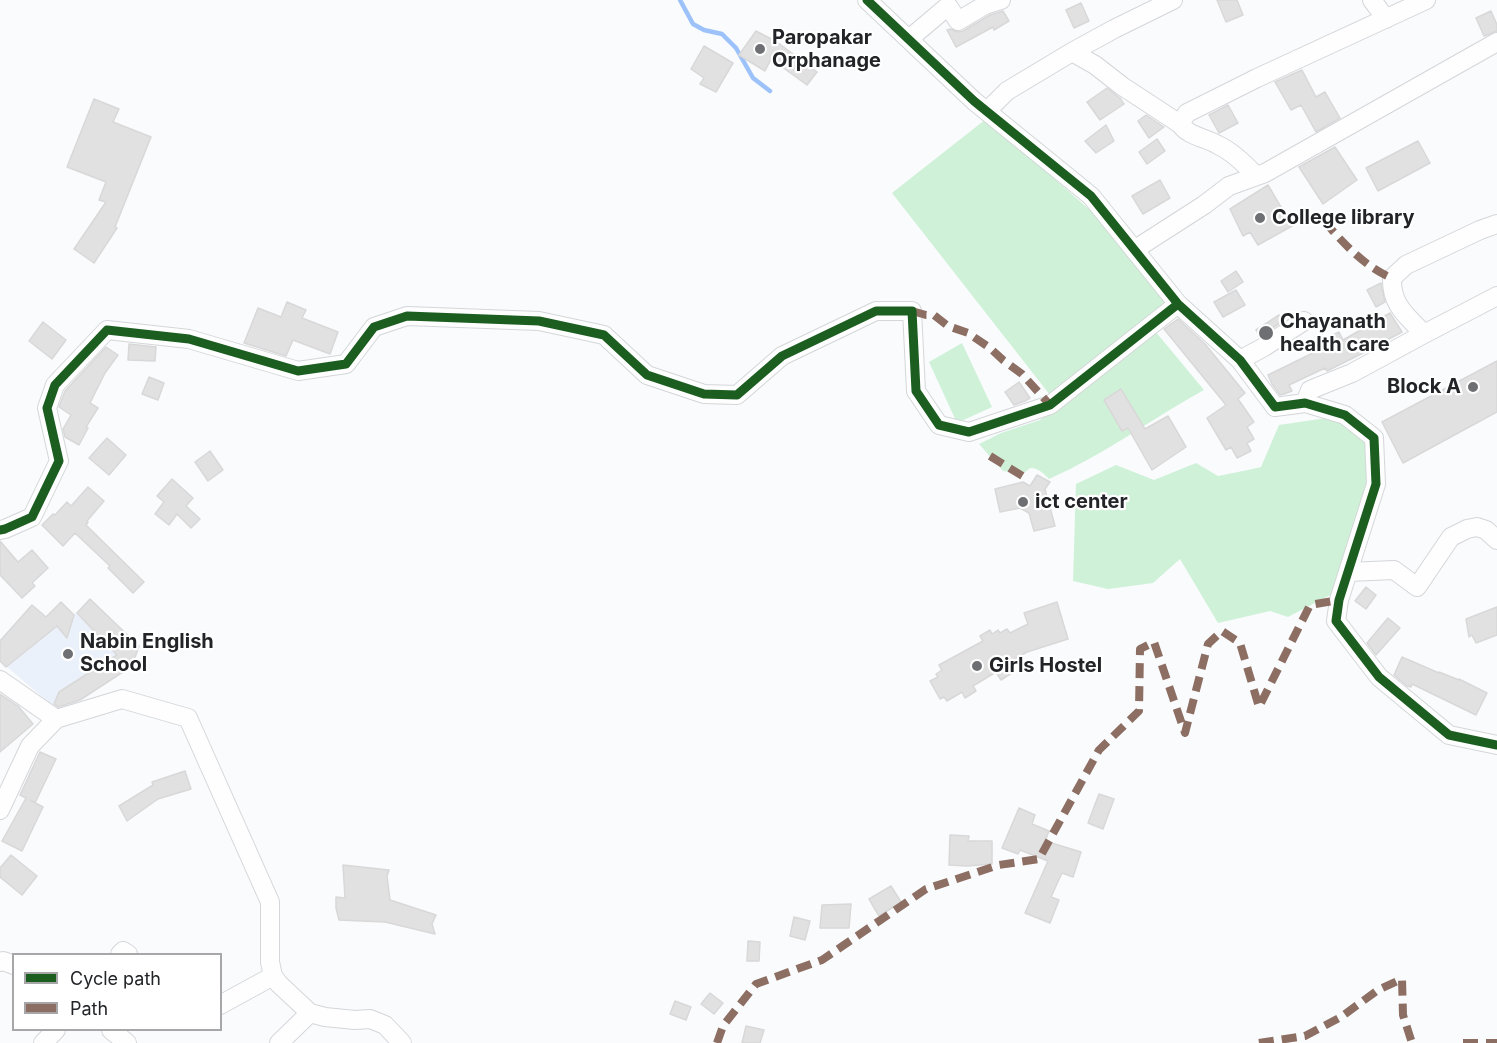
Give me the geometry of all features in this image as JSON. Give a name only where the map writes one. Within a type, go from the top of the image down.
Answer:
[{"type":"street","points":[[867,0],[987,111],[1091,196],[1179,304],[1240,360],[1275,407],[1305,403],[1345,415],[1374,438],[1376,484],[1339,600],[1336,621],[1379,677],[1449,735],[1497,745]]},
{"type":"street","points":[[909,39],[948,6],[958,21],[985,5],[1001,0]]},
{"type":"street","points":[[987,111],[1007,91],[1072,52],[1173,0]]},
{"type":"street","points":[[1372,0],[1386,19]]},
{"type":"street","points":[[1180,124],[1187,113],[1220,96],[1426,0]]},
{"type":"street","points":[[1134,250],[1229,186],[1264,173],[1497,42]]},
{"type":"street","points":[[1072,52],[1095,65],[1180,124],[1185,131],[1219,145],[1240,159],[1257,176]]},
{"type":"street","points":[[1424,334],[1398,305],[1392,291],[1392,278],[1406,265],[1497,224]]},
{"type":"street","points":[[1305,403],[1310,390],[1352,373],[1497,296]]},
{"type":"street","points":[[0,530],[32,517],[59,461],[47,408],[55,385],[107,330],[189,339],[298,371],[346,364],[374,327],[407,316],[539,321],[604,335],[647,375],[704,394],[737,395],[782,356],[876,311],[912,311],[916,391],[939,425],[969,432],[1050,405],[1179,304]]},
{"type":"street","points":[[1240,360],[1304,321]]},
{"type":"street","points":[[1348,572],[1394,570],[1417,587],[1451,537],[1477,527],[1486,530],[1497,540]]},
{"type":"street","points":[[0,680],[56,720]]},
{"type":"street","points":[[0,810],[30,746],[56,720],[122,699],[188,718],[270,902],[270,962],[273,975],[279,984],[310,1013],[355,1020],[370,1018],[385,1025],[402,1043]]},
{"type":"street","points":[[222,1004],[273,975]]},
{"type":"street","points":[[279,1043],[310,1013]]},
{"type":"street","points":[[43,1043],[54,1031]]},
{"type":"street","points":[[113,1031],[127,1043]]},
{"type":"shaded area","name":"Nabin English School","points":[[90,599],[139,646],[127,670],[55,716],[46,700],[0,661],[0,641],[32,605],[45,616],[61,602],[74,615]]},
{"type":"green space","points":[[986,119],[1115,232],[1167,306],[1050,395],[892,193]]},
{"type":"green space","points":[[1155,331],[1204,390],[1089,459],[1049,479],[1033,468],[1024,473],[1003,471],[979,444],[1001,433],[1040,420]]},
{"type":"green space","points":[[962,343],[992,407],[957,423],[929,362]]},
{"type":"green space","points":[[1333,417],[1375,443],[1377,482],[1338,591],[1288,617],[1270,611],[1218,623],[1180,559],[1153,583],[1108,589],[1073,581],[1076,484],[1116,465],[1154,480],[1196,463],[1218,476],[1261,467],[1279,425]]},
{"type":"building","points":[[1217,0],[1237,0],[1243,15],[1226,22]]},
{"type":"building","points":[[1081,3],[1089,21],[1074,28],[1066,10]]},
{"type":"building","points":[[1003,11],[1009,21],[956,47],[947,30],[963,31],[990,15]]},
{"type":"building","points":[[1491,11],[1497,31],[1484,36],[1476,18]]},
{"type":"building","points":[[756,31],[777,42],[817,72],[807,85],[771,59],[765,71],[739,55]]},
{"type":"building","points":[[704,46],[733,63],[716,92],[700,84],[704,78],[691,69]]},
{"type":"building","points":[[1302,70],[1316,97],[1325,92],[1340,118],[1316,132],[1301,105],[1291,110],[1275,82]]},
{"type":"building","points":[[1107,88],[1124,104],[1100,120],[1087,102]]},
{"type":"building","points":[[94,99],[119,109],[113,122],[151,137],[115,227],[117,228],[94,263],[74,249],[106,202],[99,200],[106,182],[67,167]]},
{"type":"building","points":[[1228,105],[1238,123],[1219,133],[1209,115]]},
{"type":"building","points":[[1146,115],[1164,127],[1149,138],[1138,121]]},
{"type":"building","points":[[1106,125],[1114,141],[1096,153],[1085,141]]},
{"type":"building","points":[[1157,139],[1165,151],[1147,164],[1139,152]]},
{"type":"building","points":[[1418,141],[1430,163],[1378,191],[1366,168]]},
{"type":"building","points":[[1335,147],[1357,180],[1323,204],[1299,167]]},
{"type":"building","points":[[1160,180],[1170,198],[1143,214],[1132,196]]},
{"type":"building","name":"College library","points":[[1268,185],[1292,226],[1258,245],[1250,232],[1243,236],[1230,209]]},
{"type":"building","points":[[1236,271],[1243,282],[1228,292],[1221,281]]},
{"type":"building","points":[[1381,283],[1385,302],[1376,307],[1367,290]]},
{"type":"building","points":[[1236,290],[1245,305],[1223,317],[1214,302]]},
{"type":"building","points":[[287,302],[306,310],[302,318],[338,332],[330,354],[293,340],[286,356],[244,343],[258,308],[281,317]]},
{"type":"building","points":[[1390,313],[1402,332],[1327,371],[1325,368],[1289,385],[1292,391],[1280,395],[1272,384],[1268,375],[1317,351],[1313,345],[1339,332],[1343,340]]},
{"type":"building","points":[[1279,315],[1283,321],[1260,336],[1256,330]]},
{"type":"building","points":[[1178,319],[1205,344],[1245,393],[1238,399],[1254,422],[1247,427],[1254,439],[1247,443],[1251,451],[1237,458],[1231,447],[1226,450],[1207,418],[1226,405],[1164,329]]},
{"type":"building","points":[[43,322],[66,340],[52,359],[29,341]]},
{"type":"building","points":[[129,344],[156,347],[155,361],[128,360]]},
{"type":"building","points":[[106,347],[118,355],[105,373],[90,403],[98,408],[86,427],[88,428],[79,445],[65,437],[63,429],[71,415],[59,407],[65,391]]},
{"type":"building","name":"Block A","points":[[1497,361],[1497,412],[1403,463],[1382,422]]},
{"type":"building","points":[[149,377],[164,383],[158,400],[142,394]]},
{"type":"building","points":[[1019,382],[1030,398],[1014,405],[1005,392]]},
{"type":"building","points":[[1121,389],[1145,429],[1168,416],[1186,447],[1152,470],[1128,428],[1122,431],[1104,400]]},
{"type":"building","points":[[107,438],[126,455],[109,475],[89,458]]},
{"type":"building","points":[[210,451],[223,470],[208,481],[195,462]]},
{"type":"building","name":"ict center","points":[[1037,475],[1050,482],[1045,489],[1055,526],[1034,531],[1029,513],[1020,508],[1000,512],[995,489],[1023,482],[1030,486]]},
{"type":"building","points":[[172,479],[193,498],[186,506],[200,519],[191,528],[177,514],[169,525],[155,514],[164,502],[157,496]]},
{"type":"building","points":[[88,487],[104,501],[86,525],[144,582],[133,593],[108,568],[110,566],[75,533],[63,546],[42,525],[67,502],[71,506]]},
{"type":"building","points":[[0,541],[18,562],[32,550],[48,568],[32,583],[35,586],[22,598],[0,575]]},
{"type":"building","points":[[1366,587],[1376,595],[1366,609],[1355,601]]},
{"type":"building","points":[[90,599],[139,646],[132,666],[80,700],[58,707],[54,704],[59,692],[117,655],[77,613]]},
{"type":"building","points":[[61,602],[74,615],[67,638],[57,626],[6,667],[0,661],[0,641],[32,605],[46,617]]},
{"type":"building","name":"Girls Hostel","points":[[1057,602],[1068,639],[1027,652],[1013,660],[1015,665],[1012,667],[1015,671],[1001,680],[996,672],[973,686],[976,691],[965,698],[962,692],[947,701],[944,697],[940,699],[930,681],[938,677],[936,674],[942,670],[939,665],[983,641],[980,636],[990,630],[992,634],[998,630],[1000,633],[1007,629],[1010,633],[1028,624],[1024,613]]},
{"type":"building","points":[[1497,607],[1497,635],[1476,643],[1472,635],[1469,637],[1466,619]]},
{"type":"building","points":[[1388,618],[1400,628],[1376,655],[1367,643]]},
{"type":"building","points":[[1402,657],[1459,679],[1487,693],[1476,715],[1412,684],[1411,687],[1407,686],[1394,675]]},
{"type":"building","points":[[0,694],[18,706],[33,724],[0,752]]},
{"type":"building","points":[[40,752],[56,759],[35,803],[43,807],[22,851],[2,841],[26,798],[20,795]]},
{"type":"building","points":[[185,771],[191,789],[158,799],[127,821],[119,806],[153,785],[152,782]]},
{"type":"building","points":[[1099,794],[1114,799],[1103,829],[1088,823]]},
{"type":"building","points":[[1019,808],[1035,815],[1032,824],[1049,831],[1045,841],[1081,852],[1073,877],[1062,873],[1051,897],[1059,900],[1050,923],[1025,913],[1048,861],[1020,850],[1018,854],[1002,848]]},
{"type":"building","points":[[950,835],[969,836],[968,841],[992,841],[992,864],[949,865]]},
{"type":"building","points":[[11,855],[37,876],[22,895],[0,877],[0,868]]},
{"type":"building","points":[[343,865],[389,870],[387,876],[390,900],[436,915],[432,924],[435,934],[385,922],[339,920],[336,897],[345,898]]},
{"type":"building","points":[[891,886],[901,902],[879,916],[869,899]]},
{"type":"building","points":[[851,904],[849,928],[820,928],[822,905]]},
{"type":"building","points":[[794,917],[810,921],[805,940],[790,936]]},
{"type":"building","points":[[748,941],[760,942],[759,961],[747,961]]},
{"type":"building","points":[[710,993],[723,1003],[714,1014],[701,1004]]},
{"type":"building","points":[[675,1001],[691,1007],[686,1020],[670,1014]]},
{"type":"building","points":[[746,1026],[764,1030],[760,1043],[742,1043]]},
{"type":"waterway","points":[[680,0],[693,24],[704,30],[722,34],[736,48],[753,78],[770,91]]},
{"type":"marked path","points":[[1324,221],[1364,261],[1392,278]]},
{"type":"marked path","points":[[912,311],[934,315],[948,326],[968,333],[1022,374],[1050,405]]},
{"type":"marked path","points":[[990,456],[1024,477]]},
{"type":"marked path","points":[[717,1043],[723,1026],[756,984],[822,960],[926,889],[999,865],[1039,859],[1099,750],[1139,711],[1140,649],[1154,642],[1185,733],[1208,644],[1222,631],[1240,643],[1259,707],[1310,605],[1339,600]]},
{"type":"marked path","points":[[1259,1043],[1305,1036],[1341,1017],[1378,990],[1402,979],[1403,1015],[1412,1043]]},
{"type":"marked path","points":[[1463,1043],[1497,1043]]},
{"type":"cycle path","points":[[867,0],[974,101],[1091,196],[1178,304],[1240,360],[1275,407],[1305,403],[1345,415],[1374,438],[1376,484],[1339,600],[1336,621],[1379,677],[1449,735],[1497,745]]},
{"type":"cycle path","points":[[0,530],[32,517],[59,461],[47,408],[55,385],[107,330],[189,339],[298,371],[346,364],[374,327],[407,316],[539,321],[604,335],[647,375],[704,394],[737,395],[782,356],[876,311],[912,311],[916,391],[939,425],[969,432],[1050,405],[1178,304]]},
{"type":"place","name":"Paropakar Orphanage","points":[[760,49]]},
{"type":"place","name":"College library","points":[[1260,218]]},
{"type":"place","name":"Chayanath health care","points":[[1266,333]]},
{"type":"place","name":"Block A","points":[[1473,387]]},
{"type":"place","name":"ict center","points":[[1023,502]]},
{"type":"place","name":"Nabin English School","points":[[68,654]]},
{"type":"place","name":"Girls Hostel","points":[[977,666]]}]
